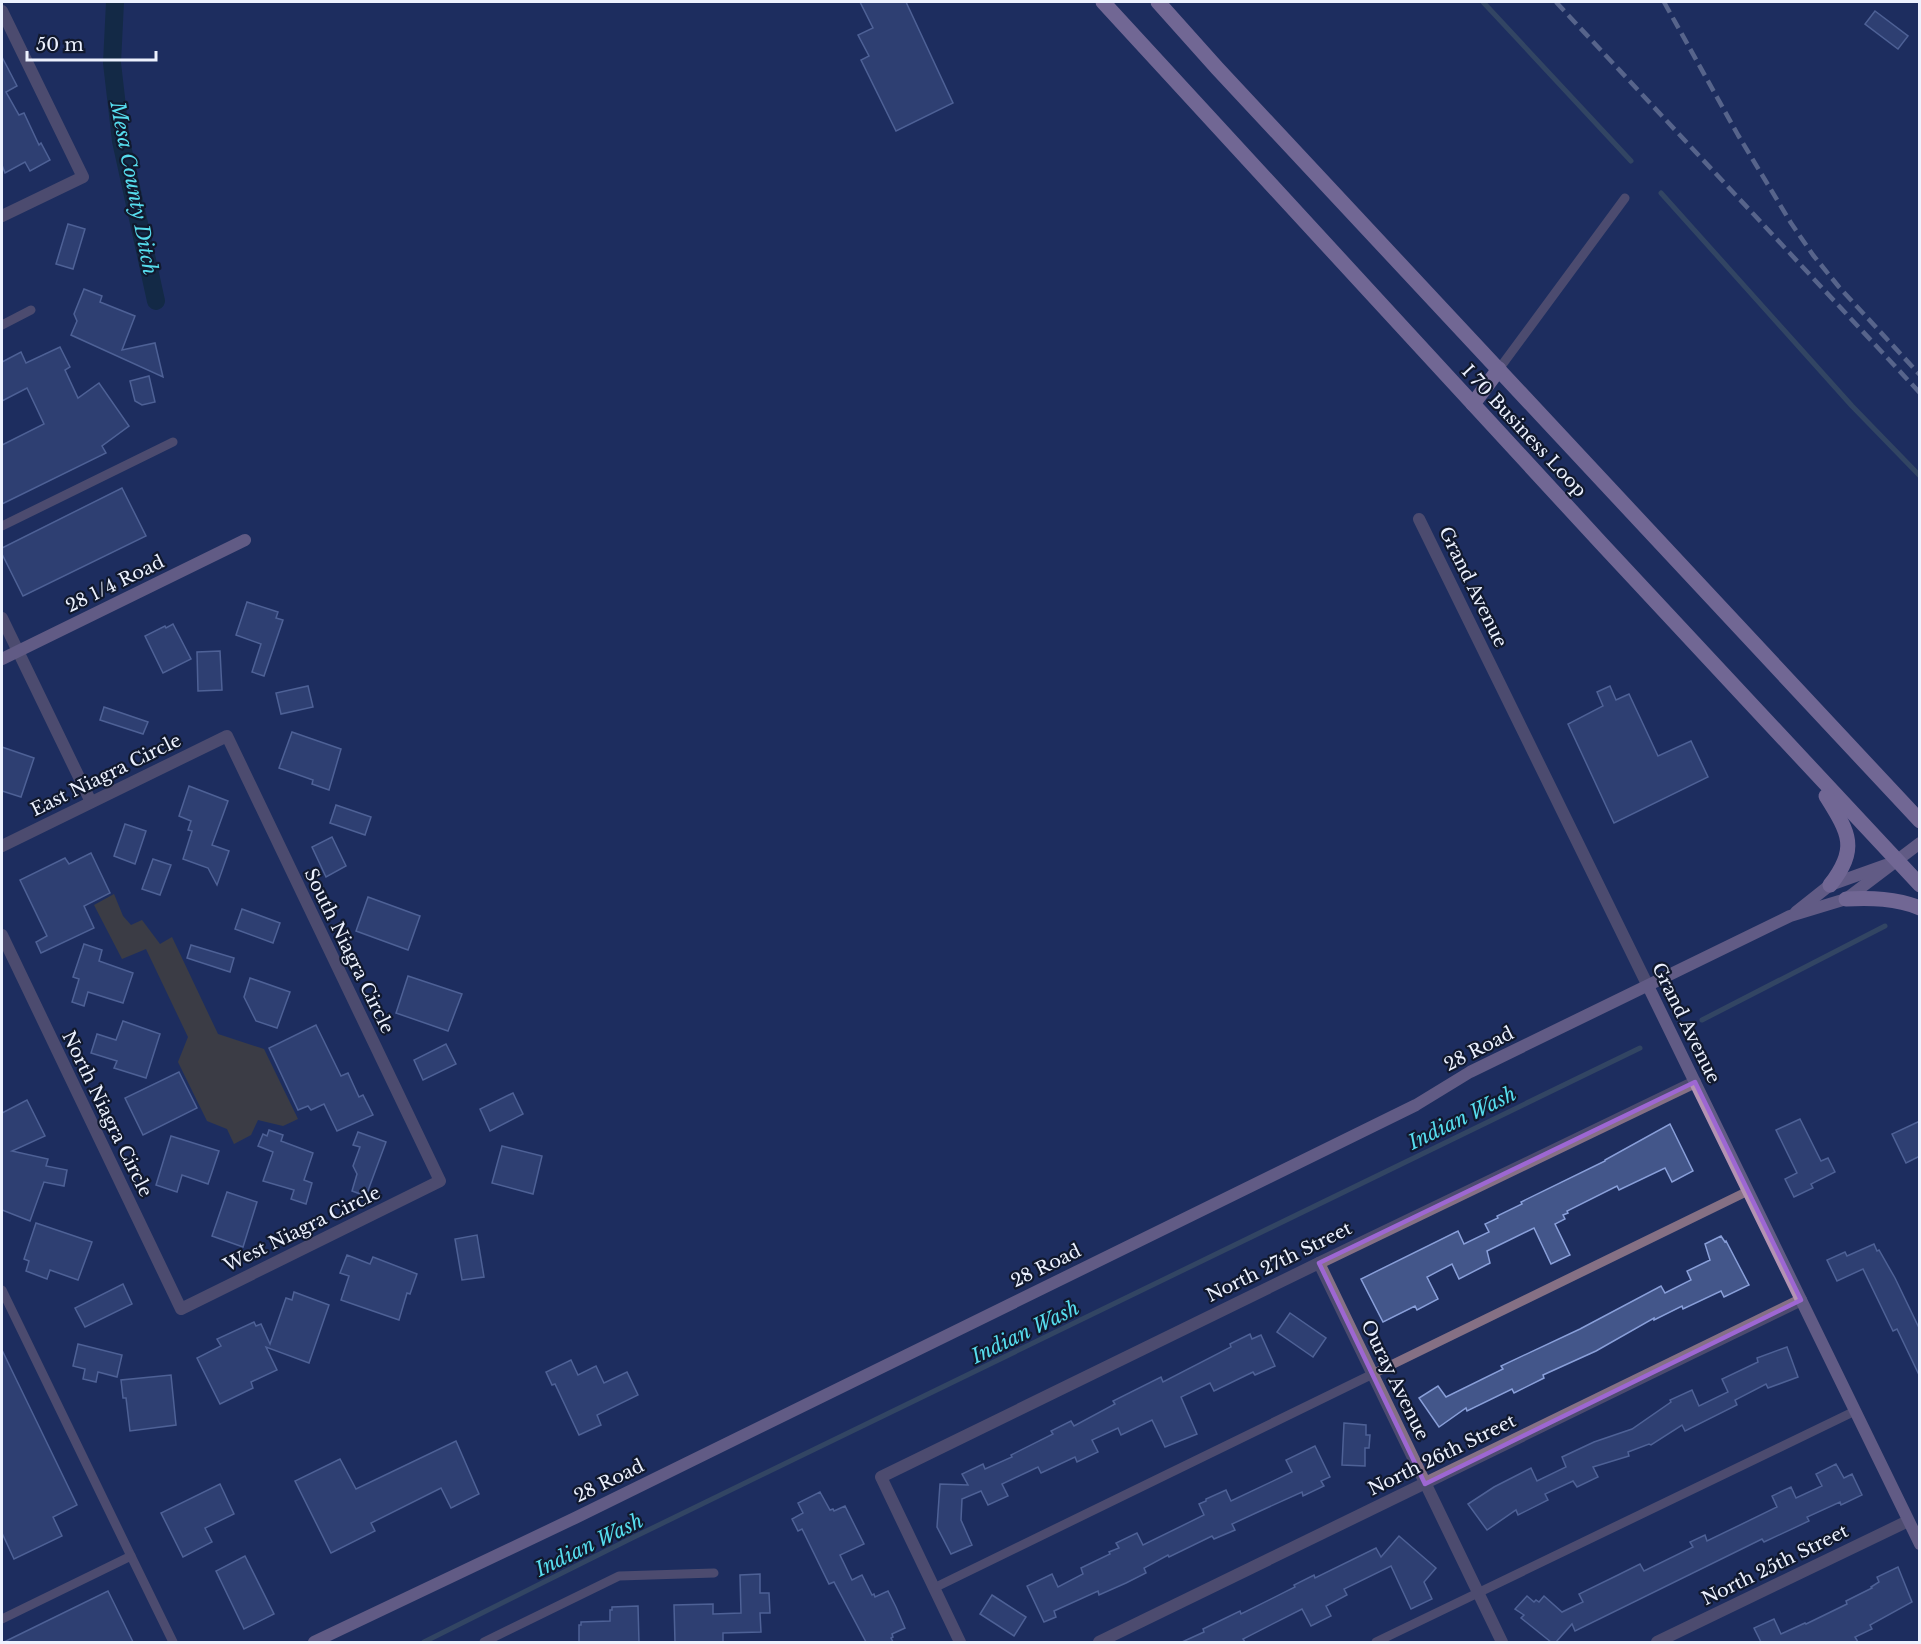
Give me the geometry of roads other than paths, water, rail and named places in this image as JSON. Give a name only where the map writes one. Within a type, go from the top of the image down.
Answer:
[{"type":"main road","name":"I 70 Business Loop","points":[[1103,2],[1920,885]]},
{"type":"main road","name":"I 70 Business Loop","points":[[1158,2],[1920,822]]},
{"type":"main road","points":[[1473,404],[1498,369]]},
{"type":"main road","name":"28 1/4 Road","points":[[2,659],[245,540]]},
{"type":"main road","points":[[1809,767],[1840,818],[1849,842],[1849,850],[1842,870],[1830,885]]},
{"type":"main road","name":"28 Road","points":[[314,1642],[575,1518],[1416,1105],[1470,1072],[1790,916],[1846,900],[1920,843]]},
{"type":"main road","name":"28 Road","points":[[1790,916],[1830,885],[1897,861]]},
{"type":"main road","points":[[1846,900],[1882,899],[1920,908]]},
{"type":"main road","name":"Grand Avenue","points":[[1648,986],[1920,1544]]},
{"type":"street","points":[[2,11],[83,177],[2,216]]},
{"type":"street","name":"Grand Avenue","points":[[1419,519],[1648,986]]},
{"type":"street","points":[[2,618],[91,802]]},
{"type":"street","name":"East Niagra Circle","points":[[2,846],[227,736]]},
{"type":"street","name":"South Niagra Circle","points":[[227,736],[440,1181]]},
{"type":"street","name":"North Niagra Circle","points":[[2,935],[181,1309]]},
{"type":"street","name":"North 27th Street","points":[[934,1588],[881,1477],[1695,1082]]},
{"type":"street","name":"West Niagra Circle","points":[[181,1309],[440,1181]]},
{"type":"street","name":"Ouray Avenue","points":[[1319,1263],[1502,1642]]},
{"type":"street","name":"North 26th Street","points":[[1099,1642],[1801,1300]]},
{"type":"street","name":"North 25th Street","points":[[1657,1642],[1908,1521]]},
{"type":"street","points":[[934,1588],[960,1642]]},
{"type":"lane","points":[[1498,369],[1624,198]]},
{"type":"lane","points":[[2,325],[31,310]]},
{"type":"lane","points":[[2,526],[173,442]]},
{"type":"lane","points":[[934,1588],[1748,1191]]},
{"type":"lane","points":[[2,1290],[173,1642]]},
{"type":"lane","points":[[1376,1642],[1855,1411]]},
{"type":"lane","points":[[2,1619],[131,1556]]},
{"type":"lane","points":[[484,1642],[619,1576],[714,1573]]},
{"type":"waterway","name":"Mesa County Ditch","points":[[115,2],[112,63],[121,141],[156,301]]},
{"type":"waterway","points":[[1483,2],[1631,161]]},
{"type":"waterway","points":[[1661,193],[1852,406],[1920,476]]},
{"type":"waterway","name":"Indian Wash","points":[[1702,1020],[1885,926]]},
{"type":"waterway","name":"Indian Wash","points":[[424,1642],[632,1538],[1640,1048]]},
{"type":"railway","points":[[1556,2],[1920,393]]},
{"type":"railway","points":[[1664,2],[1738,135],[1791,223],[1839,287],[1920,375]]}]
